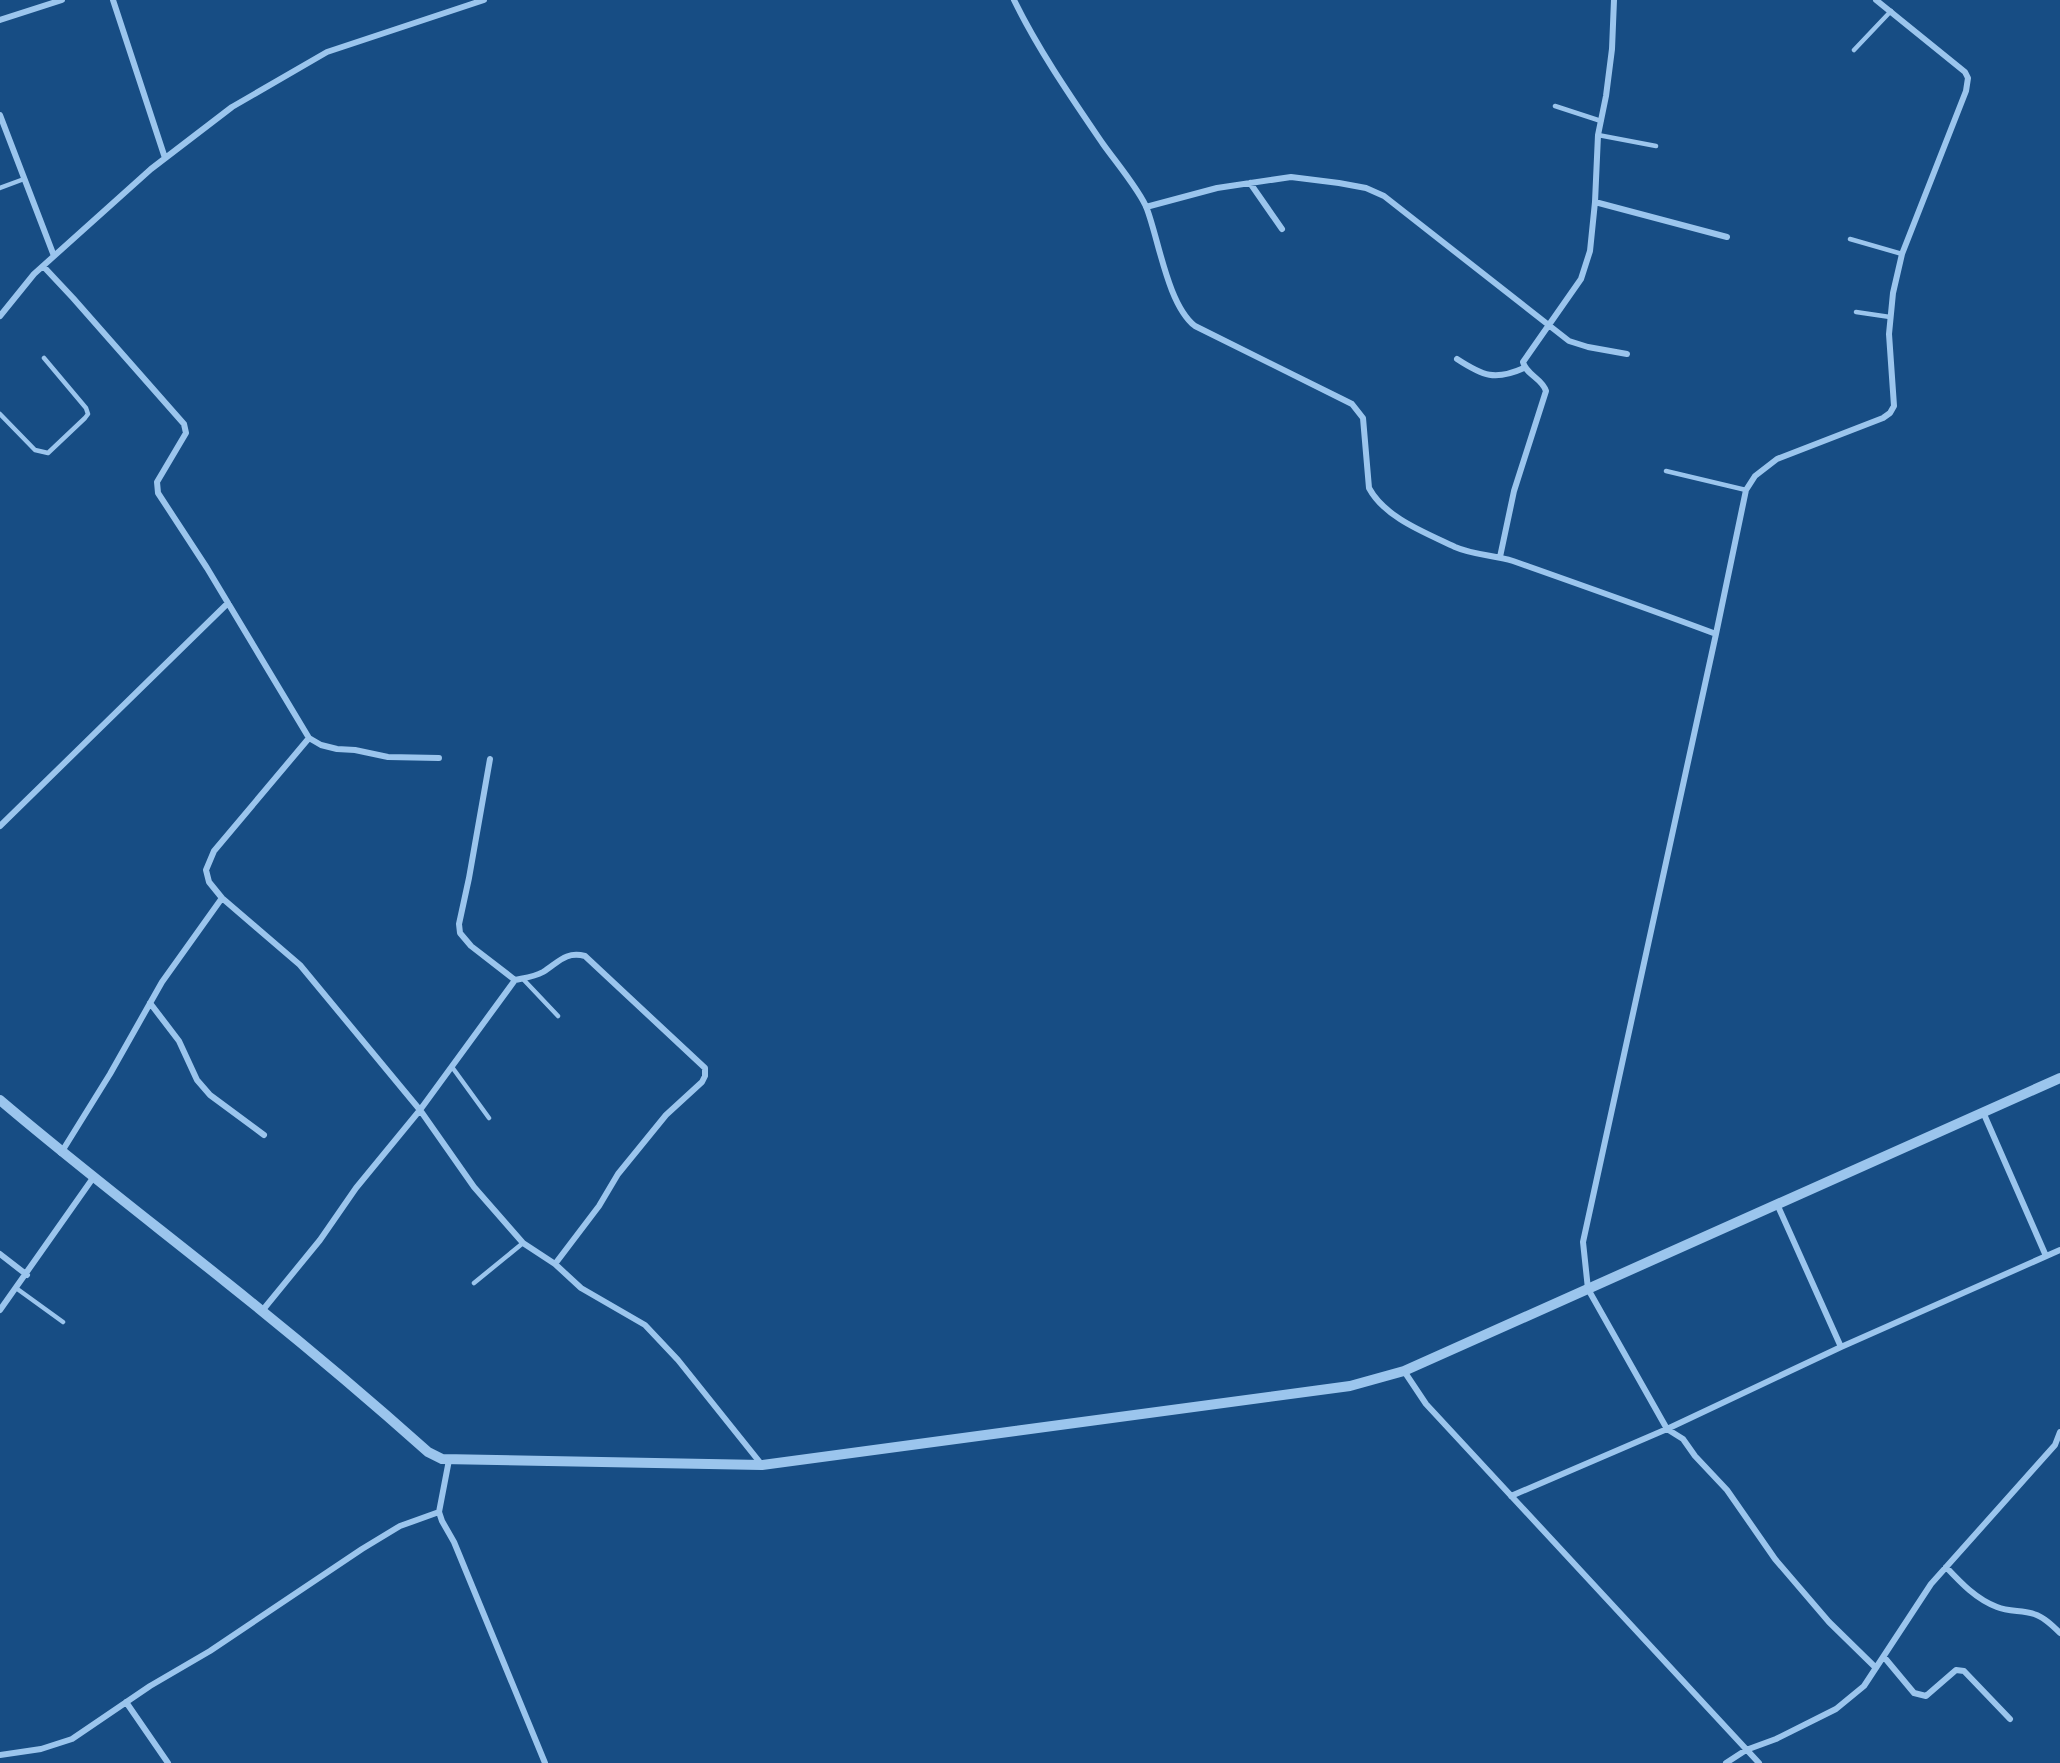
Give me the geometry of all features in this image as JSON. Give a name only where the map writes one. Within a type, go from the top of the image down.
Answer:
[{"type":"street","points":[[0,20],[62,0]]},
{"type":"street","points":[[113,0],[165,158]]},
{"type":"street","points":[[0,316],[34,274],[165,158],[232,107],[327,52],[484,0]]},
{"type":"street","points":[[1014,0],[1030,33],[1060,81],[1146,207],[1161,257],[1181,311],[1187,320],[1195,327],[1352,404],[1363,418],[1369,488],[1373,497],[1392,514],[1457,548],[1500,557],[1716,633]]},
{"type":"street","points":[[1500,557],[1514,491],[1546,391],[1542,383],[1524,368],[1523,362],[1581,279],[1590,251],[1598,135],[1612,49],[1614,0]]},
{"type":"street","points":[[1876,0],[1965,72],[1968,78],[1966,91],[1902,254],[1893,293],[1889,334],[1894,406],[1883,418],[1777,459],[1755,476],[1746,490],[1583,1242],[1588,1289],[1667,1429],[1683,1438],[1695,1456],[1727,1490],[1781,1566],[1829,1622],[1876,1668]]},
{"type":"street","points":[[0,115],[54,256]]},
{"type":"street","points":[[1146,207],[1217,188],[1291,177],[1366,188],[1384,195],[1569,341],[1627,354]]},
{"type":"street","points":[[1250,183],[1282,229]]},
{"type":"street","points":[[1595,202],[1727,237]]},
{"type":"street","points":[[43,267],[184,424],[186,433],[157,482],[156,488],[309,738],[321,745],[388,757],[439,758]]},
{"type":"street","points":[[1457,359],[1474,370],[1493,377],[1510,375],[1524,368]]},
{"type":"street","points":[[0,826],[228,603]]},
{"type":"street","points":[[309,738],[214,851],[206,870],[209,882],[222,898],[300,965],[420,1110],[474,1187],[523,1243],[555,1264],[581,1287],[645,1325],[678,1360],[762,1465]]},
{"type":"street","points":[[490,759],[459,924],[460,933],[471,946],[515,980],[541,973],[566,956],[575,954],[585,956],[705,1068],[702,1082],[666,1115],[618,1174],[599,1206],[555,1264]]},
{"type":"street","points":[[61,1153],[110,1074],[162,982],[222,898]]},
{"type":"street","points":[[262,1311],[320,1239],[356,1188],[420,1110],[515,980]]},
{"type":"street","points":[[150,1004],[179,1041],[194,1073],[210,1095],[264,1135]]},
{"type":"street","points":[[0,1100],[61,1153],[347,1380],[428,1452],[442,1459],[762,1465],[1350,1386],[1404,1371],[2060,1078]]},
{"type":"street","points":[[1983,1112],[2046,1256]]},
{"type":"street","points":[[0,1310],[27,1275],[93,1178]]},
{"type":"street","points":[[1777,1204],[1841,1347]]},
{"type":"street","points":[[1510,1496],[1667,1429],[1841,1347],[2060,1250]]},
{"type":"street","points":[[0,1254],[27,1275]]},
{"type":"street","points":[[1404,1371],[1426,1404],[1759,1763]]},
{"type":"street","points":[[1726,1763],[1746,1750],[1776,1739],[1836,1709],[1864,1686],[1931,1584],[2057,1447],[2060,1432]]},
{"type":"street","points":[[449,1460],[439,1512],[454,1542],[545,1763]]},
{"type":"street","points":[[0,1755],[41,1749],[72,1739],[150,1686],[210,1651],[371,1543],[400,1526],[439,1512]]},
{"type":"street","points":[[1946,1567],[1971,1593],[2008,1611],[2034,1613],[2060,1633]]},
{"type":"street","points":[[1884,1657],[1914,1693],[1921,1696],[1926,1696],[1956,1670],[1964,1671],[2010,1719]]},
{"type":"street","points":[[126,1702],[168,1763]]},
{"type":"lane","points":[[1854,50],[1891,11]]},
{"type":"lane","points":[[1555,106],[1601,121]]},
{"type":"lane","points":[[1598,135],[1656,146]]},
{"type":"lane","points":[[0,188],[24,179]]},
{"type":"lane","points":[[1850,239],[1902,254]]},
{"type":"lane","points":[[1856,312],[1890,317]]},
{"type":"lane","points":[[0,414],[35,450],[42,453],[48,453],[85,418],[88,414],[86,408],[44,358]]},
{"type":"lane","points":[[1666,471],[1746,490]]},
{"type":"lane","points":[[523,979],[558,1016]]},
{"type":"lane","points":[[452,1067],[489,1118]]},
{"type":"lane","points":[[474,1283],[523,1243]]},
{"type":"lane","points":[[16,1288],[63,1322]]}]
